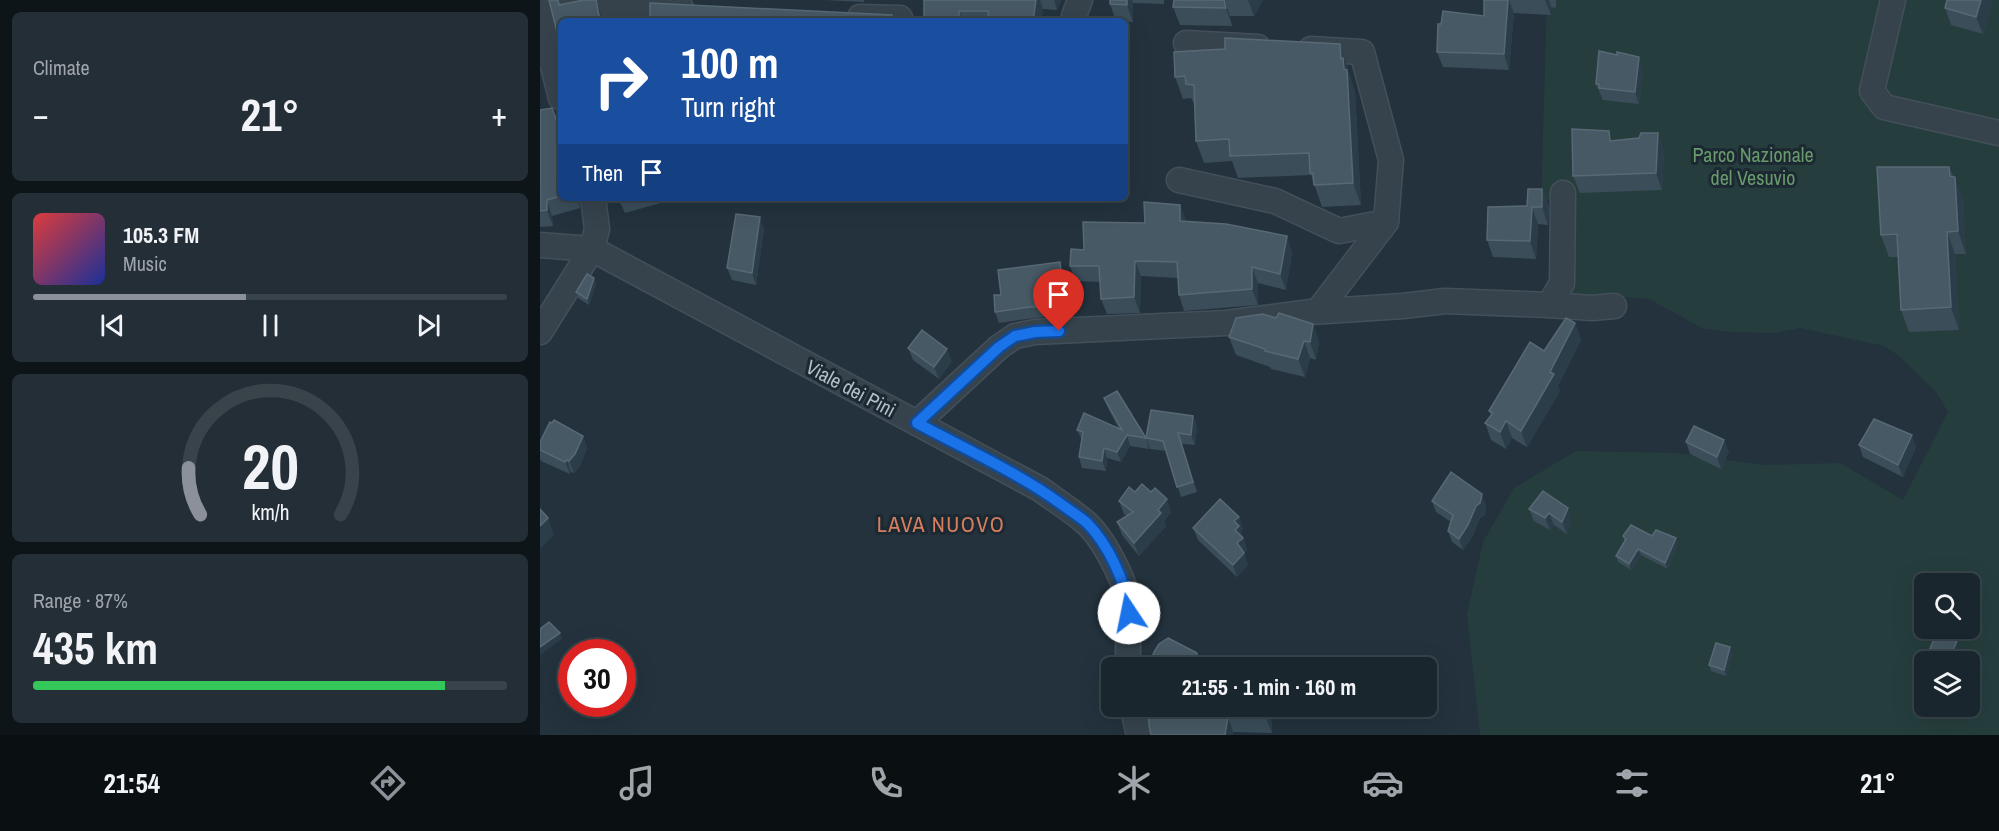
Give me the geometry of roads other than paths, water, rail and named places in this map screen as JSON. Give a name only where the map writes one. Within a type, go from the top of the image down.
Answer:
[{"type":"street","points":[[540,0],[704,9]]},
{"type":"street","points":[[1893,0],[1872,91],[1884,107],[1999,133]]},
{"type":"street","points":[[540,15],[558,86]]},
{"type":"street","points":[[833,16],[900,18]]},
{"type":"street","points":[[1186,44],[1362,52],[1391,160],[1386,222],[1318,311]]},
{"type":"street","points":[[1179,180],[1275,201],[1339,231],[1386,222]]},
{"type":"street","points":[[1549,305],[1562,283],[1563,193]]},
{"type":"street","points":[[540,332],[592,249],[597,229],[592,201]]},
{"type":"street","points":[[540,245],[592,249]]},
{"type":"street","name":"Viale dei Pini","points":[[592,249],[1040,489],[1087,524],[1107,550],[1120,575],[1128,600],[1129,657]]},
{"type":"street","points":[[917,423],[999,347],[1015,336],[1035,332],[1226,323],[1318,311],[1445,301],[1592,308],[1614,306]]},
{"type":"street","points":[[1135,717],[1139,735]]},
{"type":"district","name":"LAVA NUOVO","points":[[941,524]]},
{"type":"park label","name":"Parco Nazionale del Vesuvio","points":[[1753,166]]}]
